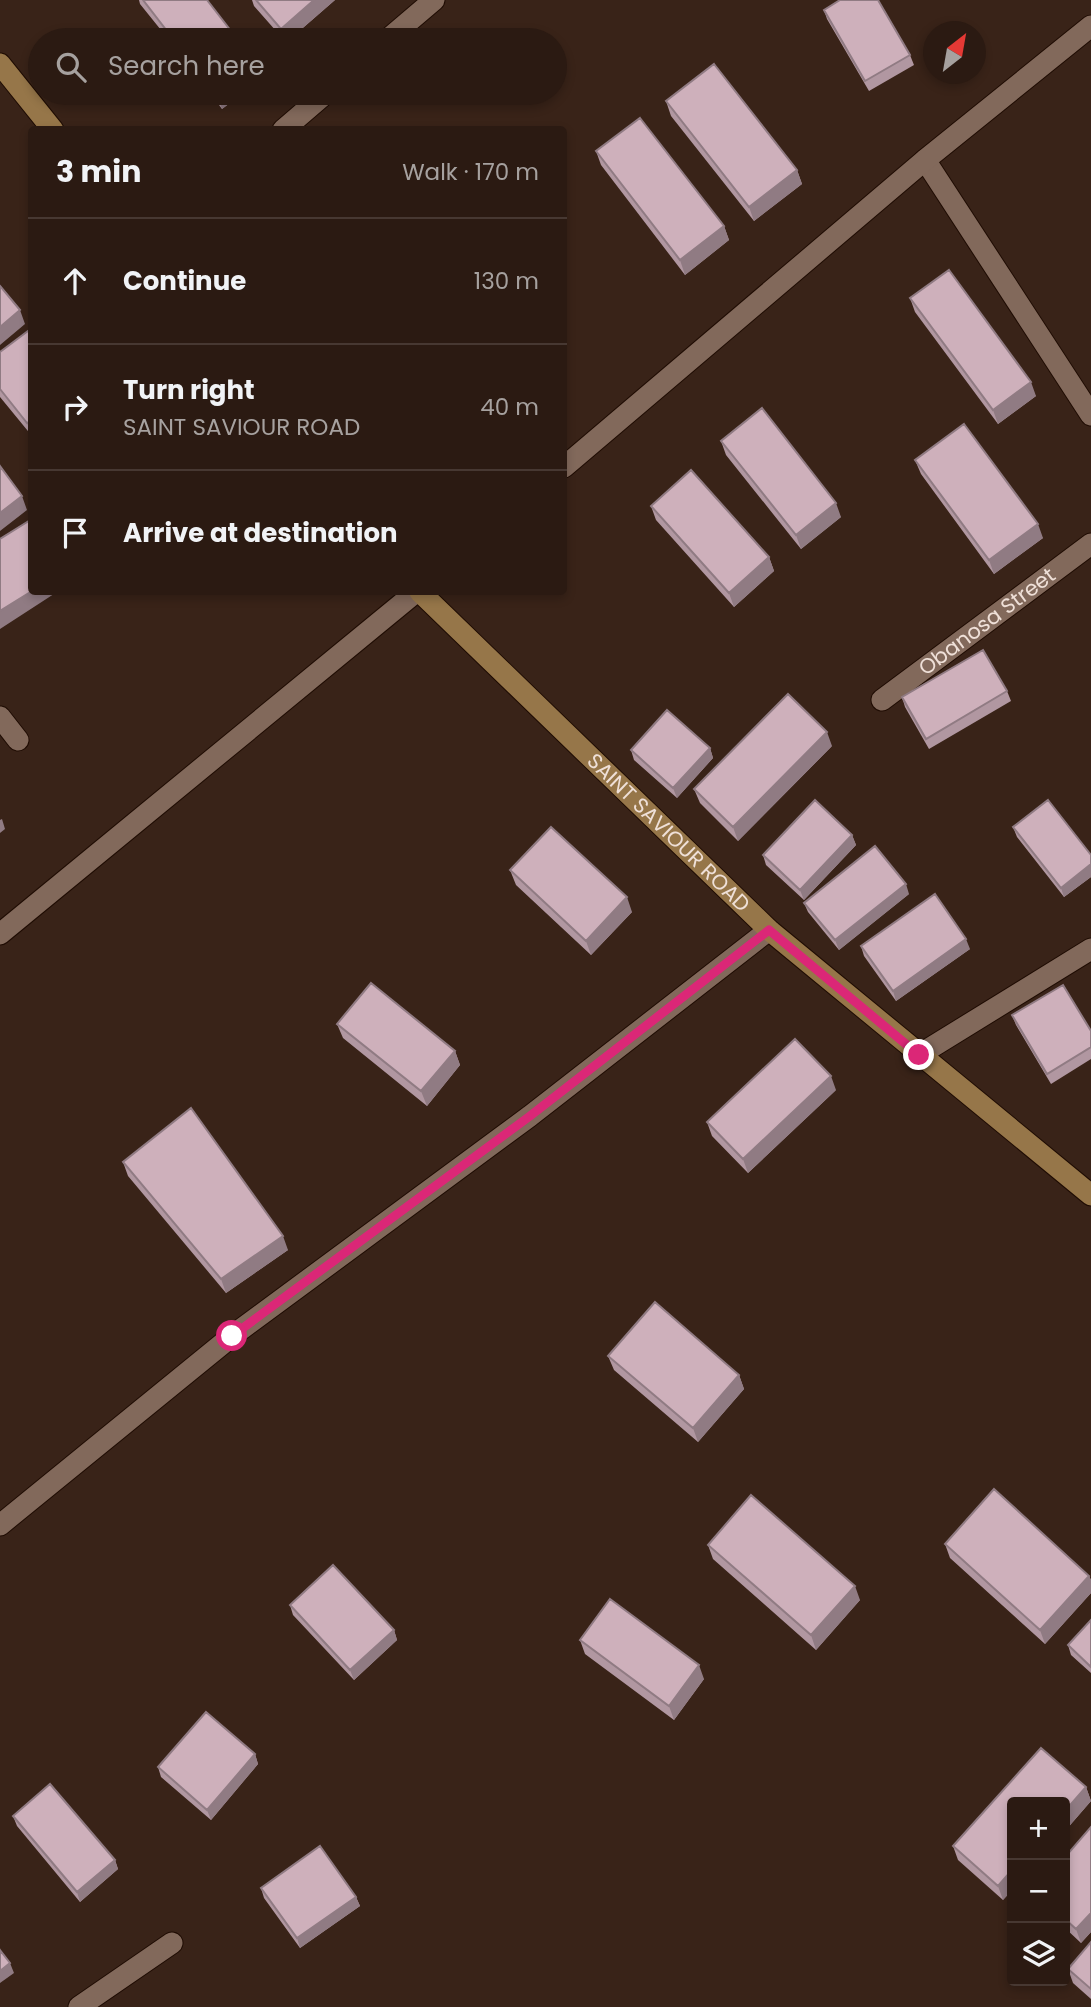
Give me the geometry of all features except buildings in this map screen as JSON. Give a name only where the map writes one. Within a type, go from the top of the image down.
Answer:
[{"type":"street","points":[[401,28],[434,0]]},
{"type":"street","points":[[567,464],[925,160],[1091,26]]},
{"type":"street","points":[[0,64],[28,100]]},
{"type":"street","points":[[32,105],[49,126]]},
{"type":"street","points":[[288,126],[312,105]]},
{"type":"street","points":[[925,160],[1091,415]]},
{"type":"street","name":"Obanosa Street","points":[[882,700],[1091,544]]},
{"type":"street","points":[[0,934],[414,595]]},
{"type":"street","name":"SAINT SAVIOUR ROAD","points":[[421,595],[769,930],[1091,1195]]},
{"type":"street","points":[[0,717],[18,740]]},
{"type":"street","points":[[0,1525],[232,1336],[530,1116],[769,930]]},
{"type":"street","points":[[919,1055],[1091,948]]},
{"type":"street","points":[[79,2007],[172,1943]]},
{"type":"route","points":[[232,1336],[530,1116],[769,930],[919,1055]]}]
